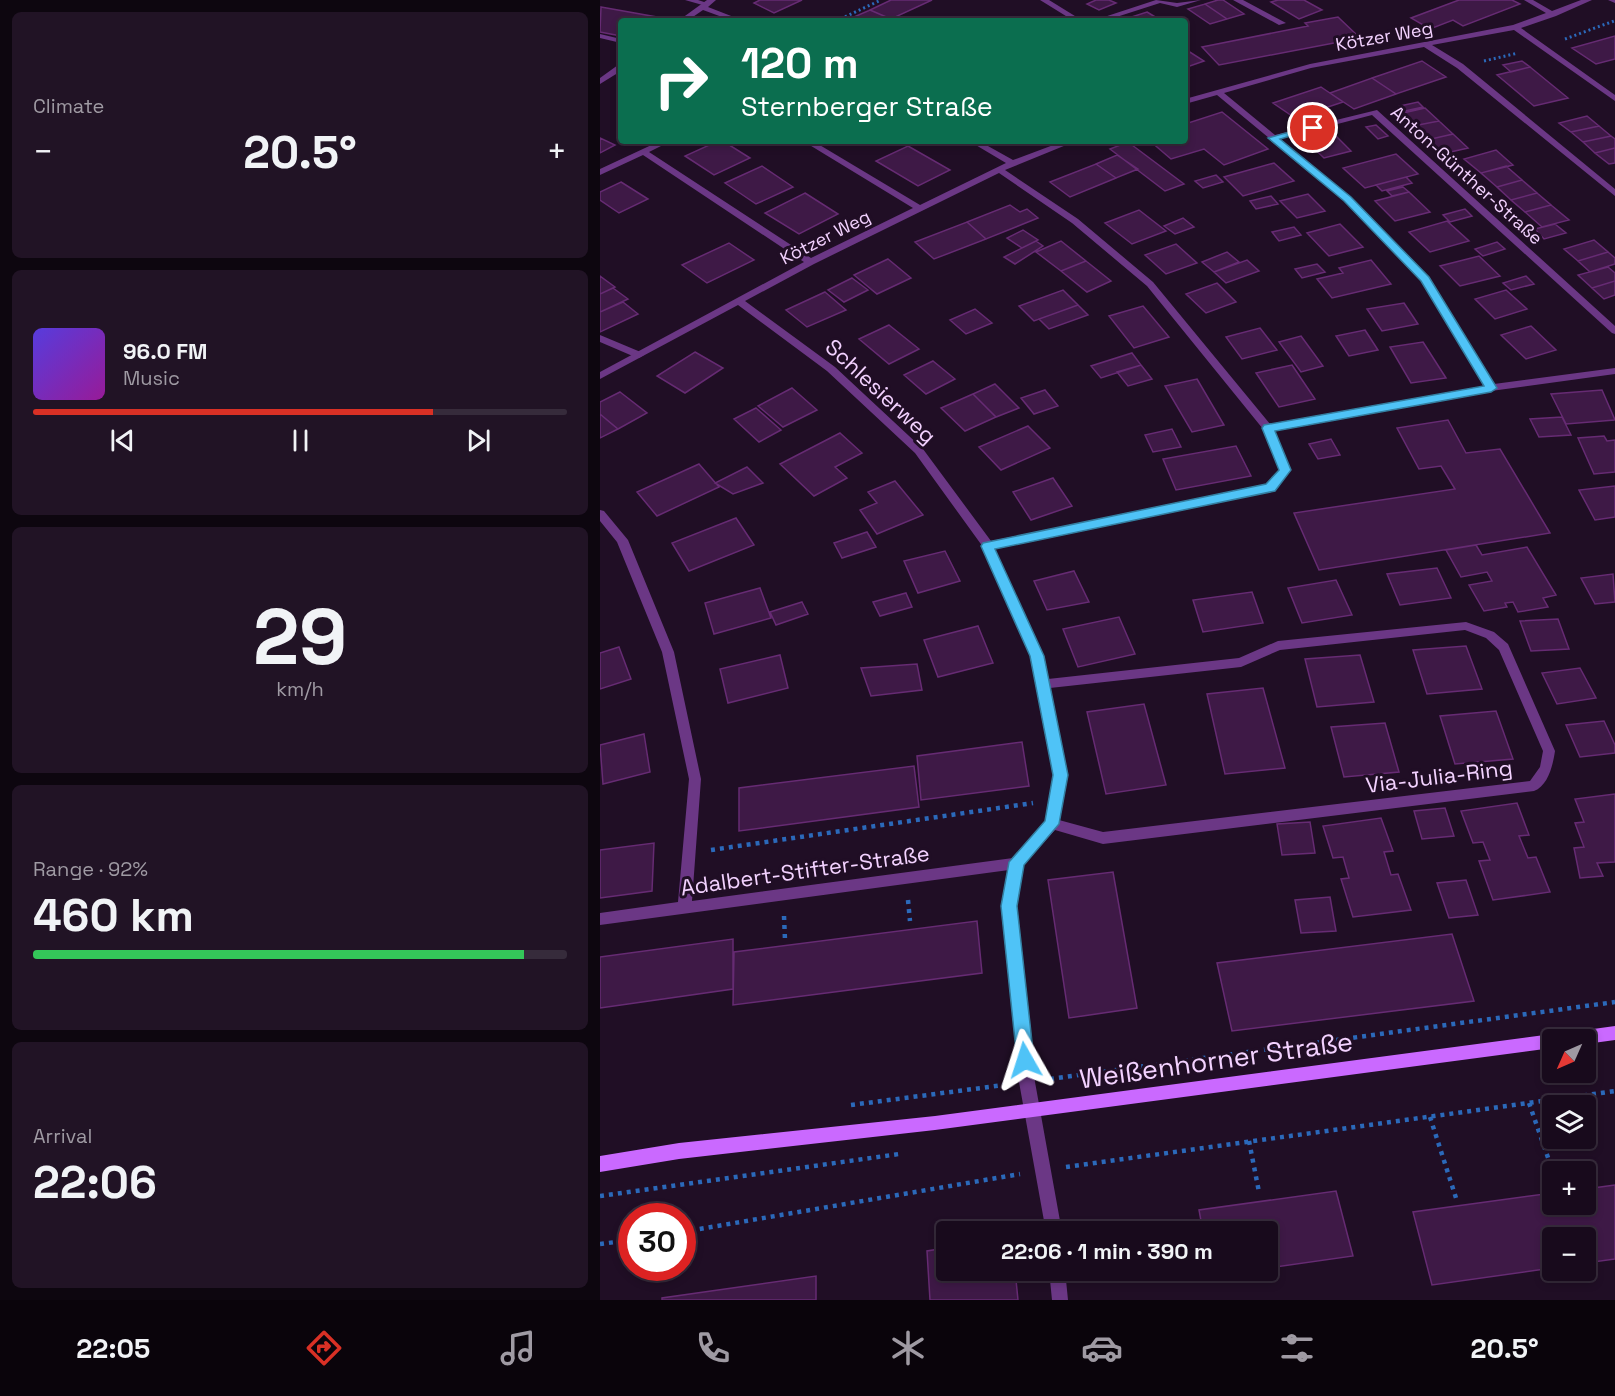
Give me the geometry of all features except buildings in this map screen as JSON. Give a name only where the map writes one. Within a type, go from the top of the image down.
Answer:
[{"type":"main road","points":[[1596,1036],[1615,1033]]},
{"type":"main road","name":"Weißenhorner Straße","points":[[600,1164],[679,1150],[1034,1110],[1542,1042]]},
{"type":"street","points":[[689,0],[707,4],[734,18]]},
{"type":"street","points":[[1044,0],[1074,18]]},
{"type":"street","points":[[1105,18],[1161,0],[1177,5],[1197,0]]},
{"type":"street","points":[[1237,0],[1282,23]]},
{"type":"street","points":[[1528,0],[1552,14]]},
{"type":"street","name":"Kötzer Weg","points":[[1188,101],[1310,66],[1515,27],[1588,0]]},
{"type":"street","points":[[686,18],[707,4]]},
{"type":"street","points":[[1515,27],[1615,99]]},
{"type":"street","points":[[600,36],[618,40]]},
{"type":"street","points":[[1426,45],[1460,66],[1615,193]]},
{"type":"street","points":[[600,82],[618,69]]},
{"type":"street","points":[[1218,92],[1348,199],[1425,279],[1491,388]]},
{"type":"street","points":[[1188,94],[1196,99]]},
{"type":"street","name":"Anton-Günther-Straße","points":[[1273,138],[1374,112],[1615,332]]},
{"type":"street","points":[[600,172],[661,144]]},
{"type":"street","points":[[812,144],[920,209]]},
{"type":"street","points":[[978,144],[1012,163]]},
{"type":"street","name":"Kötzer Weg","points":[[600,376],[811,262],[1012,163],[1064,144]]},
{"type":"street","points":[[643,152],[811,262]]},
{"type":"street","points":[[988,546],[1270,488],[1285,470],[1268,428],[1150,284],[1075,221],[1000,170]]},
{"type":"street","name":"Schlesierweg","points":[[739,301],[831,369],[919,451],[988,546],[1037,656],[1061,775],[1052,824]]},
{"type":"street","points":[[600,338],[639,355]]},
{"type":"street","points":[[1268,428],[1491,388],[1615,371]]},
{"type":"street","points":[[600,514],[622,540],[668,652],[695,779],[686,907]]},
{"type":"street","name":"Via-Julia-Ring","points":[[1042,684],[1241,662],[1278,646],[1466,626],[1490,634],[1504,647],[1548,752],[1546,768],[1534,786],[1103,838],[1052,824]]},
{"type":"street","points":[[1052,824],[1017,862],[1009,906],[1028,1082],[1052,1221]]},
{"type":"street","name":"Adalbert-Stifter-Straße","points":[[600,919],[1017,862]]},
{"type":"street","points":[[1058,1281],[1060,1300]]},
{"type":"path","points":[[842,18],[880,0]]},
{"type":"path","points":[[690,853],[1056,800]]},
{"type":"path","points":[[849,1105],[1615,1002]]},
{"type":"path","points":[[696,1230],[1043,1170],[1615,1091]]},
{"type":"path","points":[[1529,1103],[1548,1161]]},
{"type":"path","points":[[1430,1116],[1455,1198]]},
{"type":"path","points":[[1249,1141],[1259,1192]]},
{"type":"path","points":[[600,1244],[618,1242]]},
{"type":"route","points":[[1025,1060],[1009,906],[1017,862],[1052,824],[1061,775],[1037,656],[988,546],[1270,488],[1285,470],[1268,428],[1491,388],[1425,279],[1348,199],[1273,138],[1313,128]]}]
